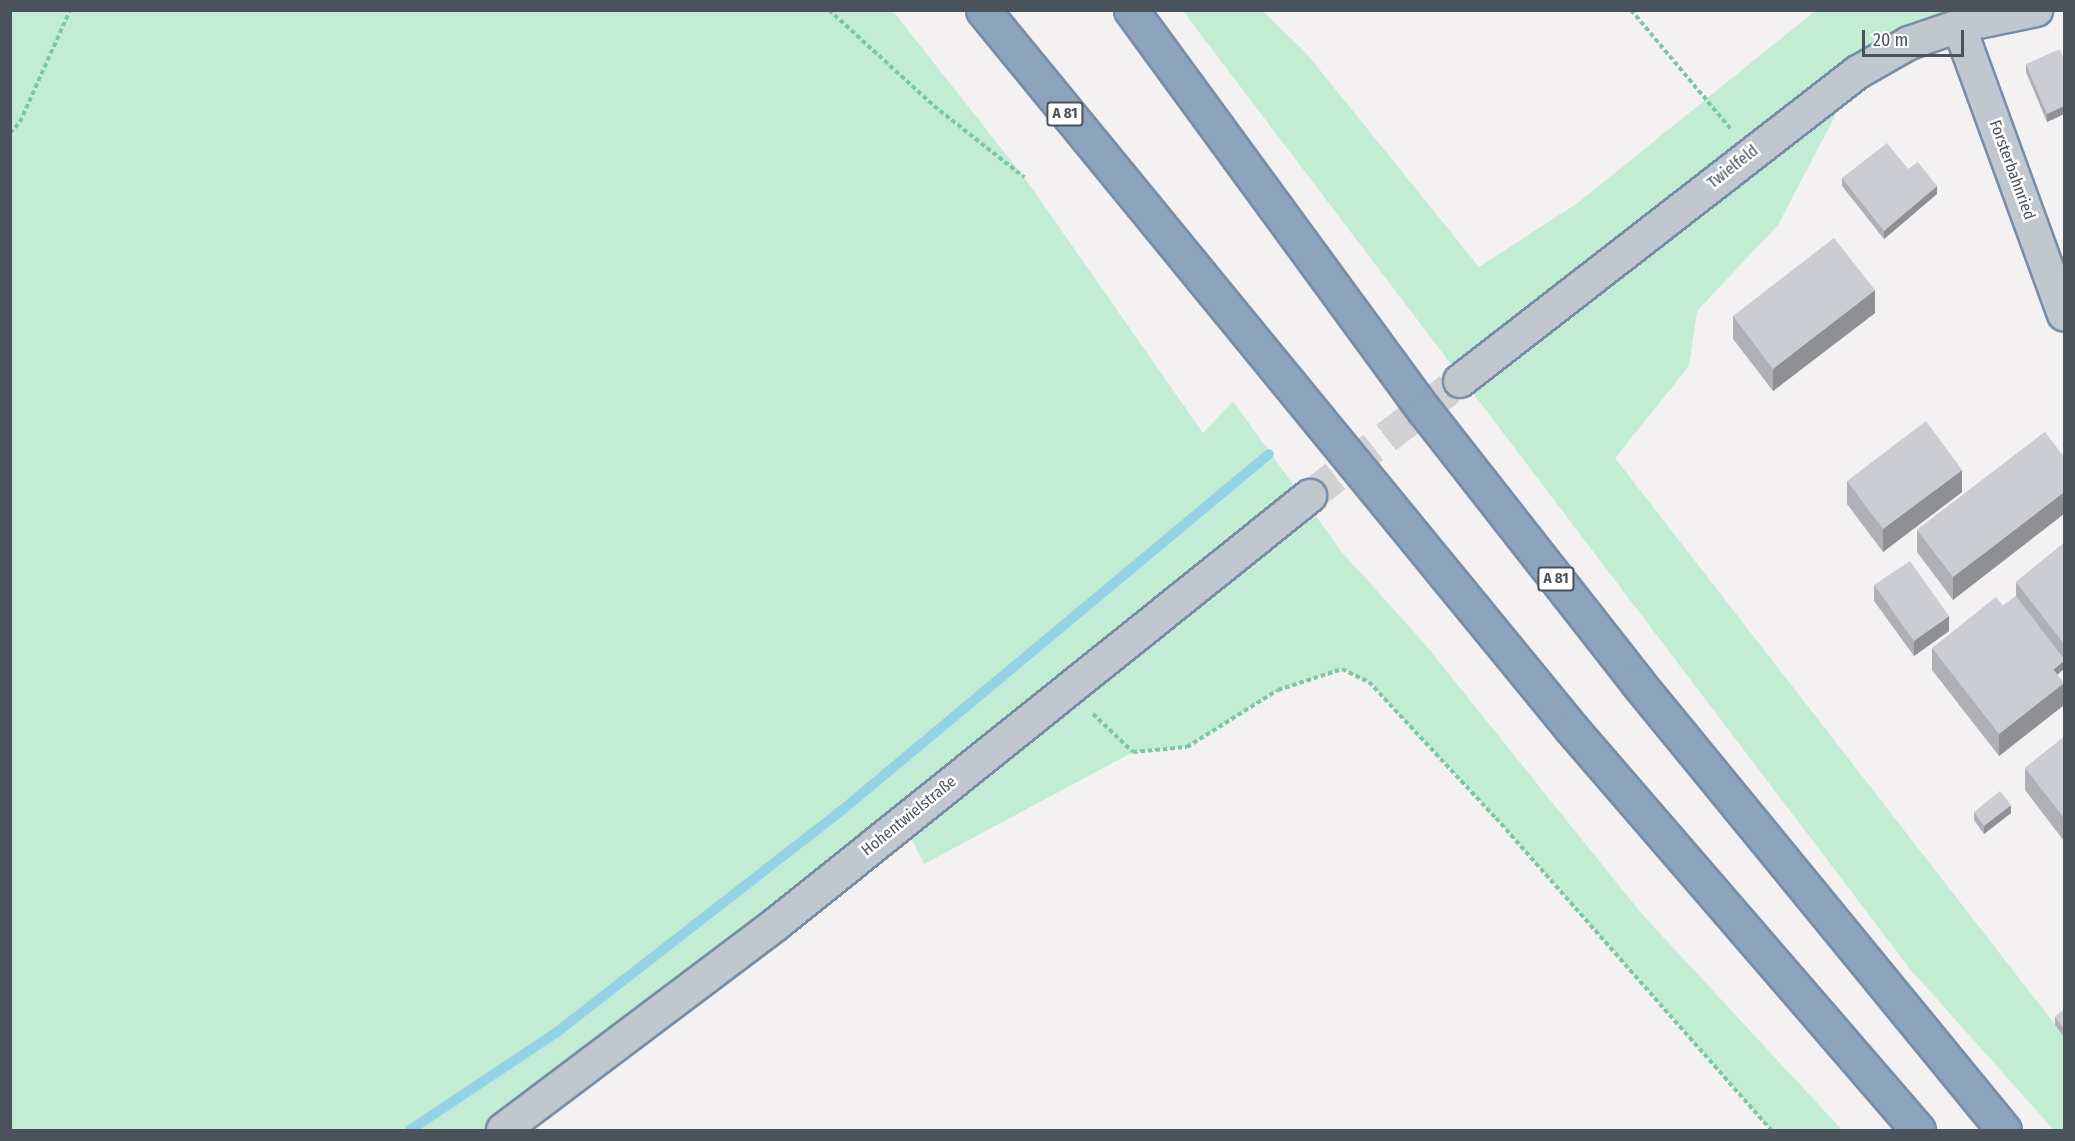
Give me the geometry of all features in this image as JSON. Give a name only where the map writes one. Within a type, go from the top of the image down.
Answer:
[{"type":"highway","name":"A 81","points":[[982,10],[1556,711],[1918,1131]]},
{"type":"highway","name":"A 81","points":[[1131,10],[1438,428],[1659,710],[2004,1131]]},
{"type":"street","name":"Twielfeld","points":[[1460,381],[1858,72],[1909,44],[1959,26],[2036,10]]},
{"type":"street","name":"Forsterbahnried","points":[[1959,26],[2064,315]]},
{"type":"street","name":"Hohentwielstraße","points":[[503,1131],[775,925],[1066,689],[1310,496]]},
{"type":"path","points":[[10,133],[20,122],[70,10]]},
{"type":"path","points":[[829,10],[934,106],[1024,177]]},
{"type":"path","points":[[1631,10],[1751,153]]},
{"type":"path","points":[[1066,689],[1133,752],[1186,747],[1278,690],[1342,669],[1369,682],[1496,818],[1771,1131]]},
{"type":"green space","points":[[892,10],[1024,177],[1203,433],[1233,401],[1341,551],[1424,643],[1641,913],[1842,1130],[1771,1130],[1496,818],[1369,682],[1342,669],[1278,690],[1187,747],[1133,752],[924,864],[903,821],[503,1130],[11,1130],[11,11]]},
{"type":"green space","points":[[1183,11],[1263,11],[1306,53],[1479,267],[1579,202],[1815,11],[2036,11],[1858,72],[1778,225],[1697,311],[1689,366],[1615,458],[2064,1036],[2064,1130],[2054,1130],[1910,969]]},
{"type":"building","points":[[2060,49],[2064,60],[2064,106],[2047,114],[2026,64]]},
{"type":"building","points":[[1887,143],[1908,169],[1918,162],[1937,186],[1884,231],[1842,178]]},
{"type":"building","points":[[1834,238],[1875,290],[1773,369],[1733,316]]},
{"type":"building","points":[[1926,421],[1962,470],[1883,529],[1847,481]]},
{"type":"building","points":[[2045,432],[2064,457],[2064,492],[1953,577],[1917,530]]},
{"type":"building","points":[[2064,543],[2064,644],[2016,582]]},
{"type":"building","points":[[1910,561],[1949,616],[1914,641],[1874,585]]},
{"type":"building","points":[[2016,596],[2064,659],[2053,670],[2003,606]]},
{"type":"building","points":[[1996,597],[2064,683],[1999,734],[1932,648]]},
{"type":"building","points":[[2064,737],[2064,818],[2025,768]]},
{"type":"building","points":[[2000,791],[2011,805],[1984,826],[1974,812]]},
{"type":"building","points":[[2064,1009],[2064,1029],[2055,1017]]},
{"type":"waterway","points":[[410,1130],[557,1032],[841,811],[1269,454]]},
{"type":"tunnel","points":[[1310,496],[1460,381]]}]
